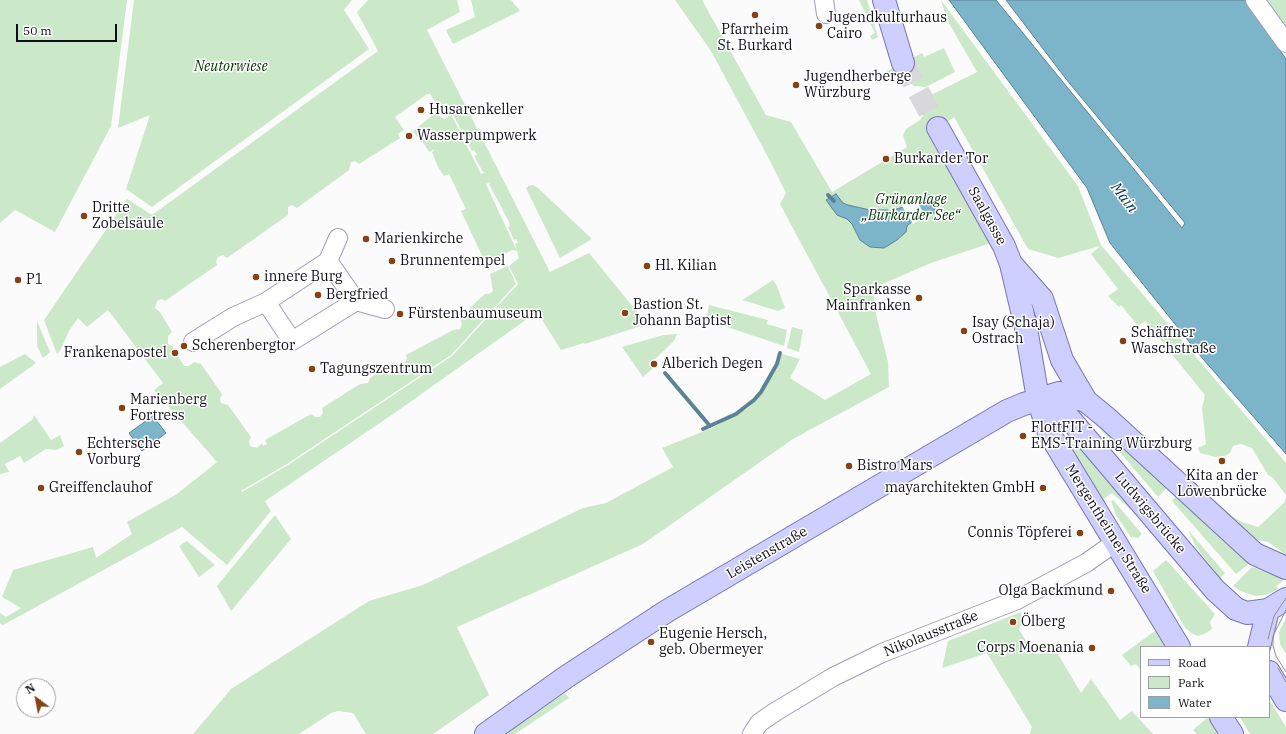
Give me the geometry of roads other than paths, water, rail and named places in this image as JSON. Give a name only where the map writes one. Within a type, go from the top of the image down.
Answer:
[{"type":"main road","points":[[884,0],[903,63]]},
{"type":"main road","name":"Saalgasse","points":[[938,128],[1004,246],[1011,264]]},
{"type":"main road","points":[[1011,264],[1042,299],[1062,360],[1086,401],[1255,554],[1286,568]]},
{"type":"main road","name":"Mergentheimer Straße","points":[[1011,264],[1025,321],[1038,399],[1049,433],[1178,646]]},
{"type":"main road","points":[[1027,282],[1062,403],[1086,401]]},
{"type":"main road","name":"Ludwigsbrücke","points":[[1038,399],[1062,403],[1224,600],[1236,609],[1247,613],[1277,605]]},
{"type":"main road","name":"Leistenstraße","points":[[486,734],[572,673],[667,611],[1007,412],[1038,399]]},
{"type":"main road","name":"Ludwigsbrücke","points":[[1259,646],[1277,605]]},
{"type":"main road","points":[[1270,674],[1286,700]]},
{"type":"main road","points":[[1222,718],[1232,734]]},
{"type":"street","points":[[1255,0],[1286,43]]},
{"type":"street","points":[[194,342],[233,317],[266,302],[328,261],[338,238]]},
{"type":"street","points":[[328,261],[356,301],[385,309]]},
{"type":"street","points":[[266,302],[292,341],[356,301]]},
{"type":"street","name":"Nikolausstraße","points":[[752,734],[759,724],[775,712],[833,677],[882,653],[1017,600],[1086,563],[1116,542]]},
{"type":"water","name":"Main","points":[[949,0],[996,0],[1182,228],[1185,223],[1066,79],[1006,0],[1246,0],[1286,59],[1286,454],[1203,359],[1110,243],[1087,188]]},
{"type":"water","points":[[836,194],[843,203],[848,205],[870,210],[888,210],[888,212],[903,207],[927,195],[935,196],[938,204],[937,213],[925,213],[916,218],[907,226],[906,232],[884,248],[870,247],[860,240],[852,224],[847,219],[837,215],[826,200]]},
{"type":"water","points":[[153,416],[166,433],[142,451],[129,433]]},
{"type":"waterway","points":[[828,195],[834,201]]},
{"type":"waterway","points":[[703,429],[736,414],[754,400],[761,392],[777,364],[780,353]]},
{"type":"waterway","points":[[665,373],[710,426]]},
{"type":"tunnel","points":[[903,63],[938,128]]},
{"type":"tram line","points":[[1268,639],[1274,616],[1286,598]]},
{"type":"tram line","points":[[1286,610],[1273,636],[1273,646],[1276,656],[1286,672]]},
{"type":"tram line","points":[[1278,668],[1286,682]]},
{"type":"place","name":"Pfarrheim St. Burkard","points":[[755,15]]},
{"type":"place","name":"Jugendkulturhaus Cairo","points":[[819,26]]},
{"type":"place","name":"Jugendherberge Würzburg","points":[[796,85]]},
{"type":"place","name":"Husarenkeller","points":[[421,110]]},
{"type":"place","name":"Wasserpumpwerk","points":[[409,136]]},
{"type":"place","name":"Burkarder Tor","points":[[886,159]]},
{"type":"place","name":"Dritte Zobelsäule","points":[[84,216]]},
{"type":"place","name":"Marienkirche","points":[[366,239]]},
{"type":"place","name":"Brunnentempel","points":[[392,261]]},
{"type":"place","name":"Hl. Kilian","points":[[647,266]]},
{"type":"place","name":"innere Burg","points":[[256,277]]},
{"type":"place","name":"P1","points":[[18,280]]},
{"type":"place","name":"Bergfried","points":[[318,295]]},
{"type":"place","name":"Sparkasse Mainfranken","points":[[919,298]]},
{"type":"place","name":"Bastion St. Johann Baptist","points":[[625,313]]},
{"type":"place","name":"Fürstenbaumuseum","points":[[400,314]]},
{"type":"place","name":"Isay (Schaja) Ostrach","points":[[964,331]]},
{"type":"place","name":"Schäffner Waschstraße","points":[[1123,341]]},
{"type":"place","name":"Scherenbergtor","points":[[184,346]]},
{"type":"place","name":"Frankenapostel","points":[[175,353]]},
{"type":"place","name":"Alberich Degen","points":[[654,364]]},
{"type":"place","name":"Tagungszentrum","points":[[312,369]]},
{"type":"place","name":"Marienberg Fortress","points":[[122,408]]},
{"type":"place","name":"FlottFIT - EMS-Training Würzburg","points":[[1023,436]]},
{"type":"place","name":"Echtersche Vorburg","points":[[79,452]]},
{"type":"place","name":"Kita an der Löwenbrücke","points":[[1222,461]]},
{"type":"place","name":"Bistro Mars","points":[[849,466]]},
{"type":"place","name":"Greiffenclauhof","points":[[41,488]]},
{"type":"place","name":"mayarchitekten GmbH","points":[[1043,488]]},
{"type":"place","name":"Connis Töpferei","points":[[1080,533]]},
{"type":"place","name":"Olga Backmund","points":[[1111,591]]},
{"type":"place","name":"Ölberg","points":[[1013,622]]},
{"type":"place","name":"Eugenie Hersch, geb. Obermeyer","points":[[651,642]]},
{"type":"place","name":"Corps Moenania","points":[[1092,648]]},
{"type":"park label","name":"Neutorwiese","points":[[231,67]]},
{"type":"park label","name":"Grünanlage „Burkarder See“","points":[[911,208]]}]
